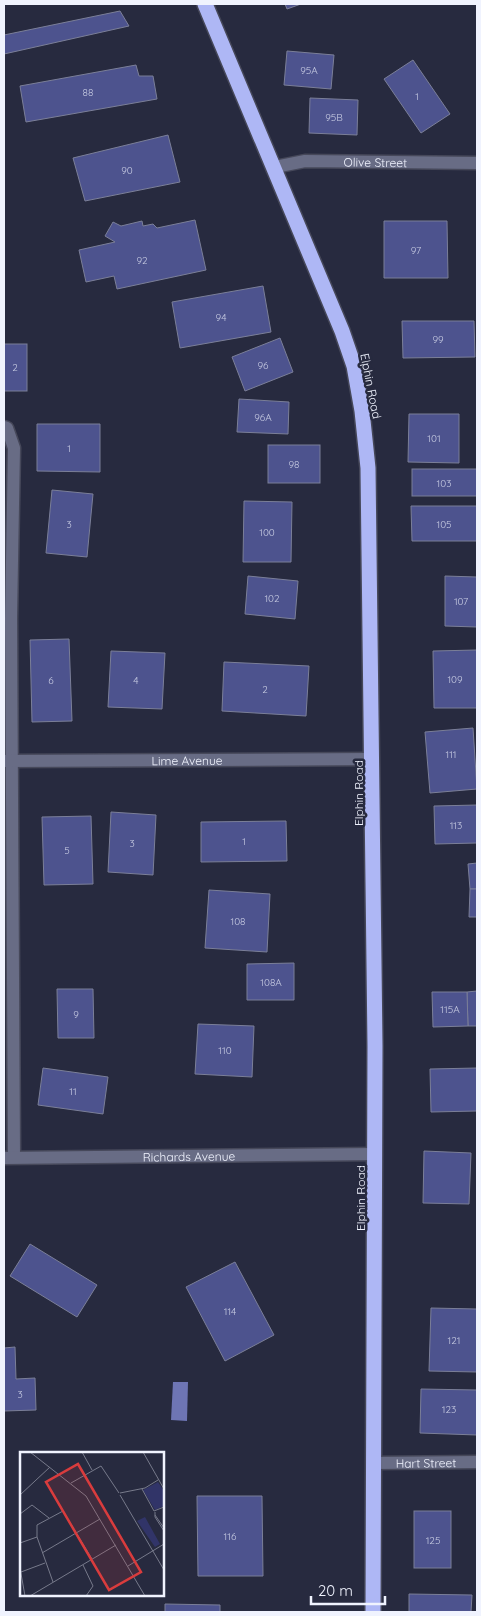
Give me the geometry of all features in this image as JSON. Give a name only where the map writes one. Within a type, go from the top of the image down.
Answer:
[{"type":"highway","name":"Elphin Road","points":[[205,4],[275,166],[342,331],[354,366],[362,411],[368,468],[375,1154],[373,1612]]},
{"type":"street","name":"Olive Street","points":[[275,166],[305,161],[477,163]]},
{"type":"street","points":[[5,427],[14,448],[8,761],[9,1157]]},
{"type":"street","name":"Lime Avenue","points":[[8,761],[372,759]]},
{"type":"street","name":"Richards Avenue","points":[[9,1157],[375,1154]]},
{"type":"street","name":"Hart Street","points":[[375,1463],[477,1462]]},
{"type":"water","points":[[173,1382],[188,1382],[187,1421],[171,1420]]},
{"type":"building","points":[[285,4],[301,4],[287,9]]},
{"type":"building","points":[[120,11],[129,26],[4,54],[4,35]]},
{"type":"building","points":[[287,51],[334,55],[331,89],[284,85]]},
{"type":"building","points":[[413,60],[450,114],[421,133],[384,79]]},
{"type":"building","points":[[136,65],[139,76],[153,76],[157,99],[26,122],[20,86]]},
{"type":"building","points":[[310,98],[358,100],[357,135],[309,133]]},
{"type":"building","points":[[168,135],[180,182],[85,201],[73,158]]},
{"type":"building","points":[[195,220],[206,270],[117,289],[114,276],[86,282],[79,250],[115,242],[105,236],[113,222],[121,226],[142,221],[143,226],[153,224],[157,228]]},
{"type":"building","points":[[384,221],[447,221],[448,278],[384,278]]},
{"type":"building","points":[[263,286],[271,332],[180,348],[172,302]]},
{"type":"building","points":[[402,321],[474,321],[475,357],[403,358]]},
{"type":"building","points":[[280,338],[293,372],[245,391],[232,357]]},
{"type":"building","points":[[4,344],[27,344],[27,391],[4,391]]},
{"type":"building","points":[[239,399],[289,402],[288,434],[237,432]]},
{"type":"building","points":[[409,414],[459,414],[459,463],[408,462]]},
{"type":"building","points":[[37,424],[100,424],[100,472],[37,471]]},
{"type":"building","points":[[268,445],[320,445],[320,483],[268,483]]},
{"type":"building","points":[[412,469],[477,469],[477,496],[412,496]]},
{"type":"building","points":[[52,490],[93,494],[87,557],[46,553]]},
{"type":"building","points":[[244,501],[292,502],[291,562],[243,562]]},
{"type":"building","points":[[411,506],[477,506],[477,541],[412,541]]},
{"type":"building","points":[[248,576],[298,581],[295,619],[245,614]]},
{"type":"building","points":[[445,576],[477,577],[477,627],[445,626]]},
{"type":"building","points":[[69,639],[72,721],[32,722],[30,640]]},
{"type":"building","points":[[477,650],[477,708],[434,708],[433,651]]},
{"type":"building","points":[[111,651],[165,653],[162,709],[108,707]]},
{"type":"building","points":[[224,662],[309,666],[306,716],[222,711]]},
{"type":"building","points":[[473,728],[477,789],[430,793],[425,732]]},
{"type":"building","points":[[477,805],[477,843],[435,844],[434,806]]},
{"type":"building","points":[[111,812],[156,815],[153,875],[108,872]]},
{"type":"building","points":[[91,816],[93,884],[44,885],[42,817]]},
{"type":"building","points":[[286,821],[287,861],[201,862],[201,822]]},
{"type":"building","points":[[477,863],[477,889],[470,889],[468,864]]},
{"type":"building","points":[[470,889],[477,889],[477,917],[469,917]]},
{"type":"building","points":[[209,890],[270,894],[267,952],[205,948]]},
{"type":"building","points":[[294,963],[294,1000],[247,1000],[247,964]]},
{"type":"building","points":[[57,989],[93,989],[94,1038],[58,1038]]},
{"type":"building","points":[[477,991],[477,1026],[468,1026],[467,992]]},
{"type":"building","points":[[432,992],[467,992],[468,1026],[433,1027]]},
{"type":"building","points":[[198,1024],[254,1026],[252,1077],[195,1074]]},
{"type":"building","points":[[43,1068],[108,1077],[103,1114],[38,1105]]},
{"type":"building","points":[[477,1068],[477,1111],[431,1112],[430,1069]]},
{"type":"building","points":[[424,1151],[471,1153],[469,1204],[423,1203]]},
{"type":"building","points":[[30,1244],[97,1285],[77,1317],[10,1276]]},
{"type":"building","points":[[235,1262],[274,1335],[225,1361],[186,1287]]},
{"type":"building","points":[[431,1308],[477,1309],[477,1372],[429,1371]]},
{"type":"building","points":[[15,1347],[16,1379],[35,1378],[36,1410],[4,1411],[4,1348]]},
{"type":"building","points":[[421,1389],[477,1390],[477,1435],[420,1433]]},
{"type":"building","points":[[197,1496],[262,1496],[263,1576],[198,1576]]},
{"type":"building","points":[[414,1511],[451,1511],[451,1568],[414,1568]]},
{"type":"building","points":[[409,1594],[472,1595],[471,1612],[409,1612]]},
{"type":"building","points":[[165,1604],[220,1605],[220,1612],[165,1612]]}]
